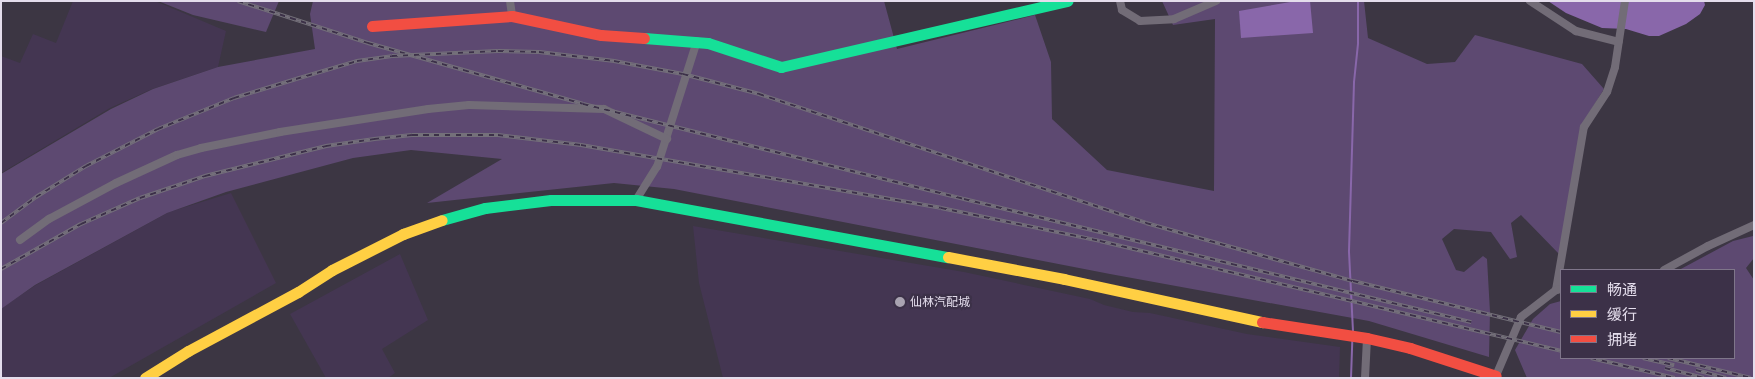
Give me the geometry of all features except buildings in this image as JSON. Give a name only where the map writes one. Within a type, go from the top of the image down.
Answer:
[{"type":"street","points":[[510,1],[512,16]]},
{"type":"street","points":[[372,26],[512,16],[601,35],[697,41],[728,49],[781,67],[1068,1]]},
{"type":"street","points":[[1113,1],[1122,10],[1140,21],[1174,19],[1216,1]]},
{"type":"street","points":[[1120,1],[1122,10]]},
{"type":"street","points":[[1530,1],[1576,31],[1619,42]]},
{"type":"street","points":[[1562,269],[1584,127],[1607,92],[1615,68],[1625,1]]},
{"type":"street","points":[[636,200],[657,167],[697,41]]},
{"type":"street","points":[[20,240],[49,219],[116,183],[193,150],[272,134],[428,109],[470,105],[604,109],[667,139]]},
{"type":"street","points":[[145,378],[188,351],[298,292],[332,270],[403,234],[447,218],[485,208],[551,200],[636,200],[1054,278],[1277,325],[1367,338],[1410,348],[1496,377],[1521,317],[1559,290]]},
{"type":"street","points":[[1666,269],[1708,246],[1754,225]]},
{"type":"street","points":[[1365,378],[1367,338]]},
{"type":"shaded area","points":[[73,1],[155,1],[226,31],[218,67],[152,89],[110,108],[1,173],[1,56],[20,63],[33,34],[56,43]]},
{"type":"shaded area","points":[[158,1],[279,1],[266,32],[193,15]]},
{"type":"shaded area","points":[[313,1],[884,1],[897,49],[1035,15],[1051,62],[1052,119],[1107,170],[1214,191],[1215,19],[1173,25],[1162,1],[1364,1],[1368,38],[1427,64],[1455,62],[1475,35],[1582,64],[1604,89],[1581,126],[1560,255],[1521,215],[1511,223],[1517,257],[1510,259],[1491,232],[1454,229],[1442,239],[1456,270],[1464,272],[1483,256],[1487,259],[1490,312],[1489,357],[1369,321],[1110,274],[674,189],[614,183],[427,203],[502,159],[411,150],[353,158],[226,192],[167,213],[35,285],[1,309],[1,174],[111,109],[153,89],[218,67],[315,49],[310,14]]},
{"type":"shaded area","points":[[1296,1],[1310,1],[1313,33],[1241,38],[1239,11]]},
{"type":"shaded area","points":[[1548,1],[1704,1],[1705,5],[1700,14],[1686,24],[1659,36],[1649,36],[1626,29],[1602,28],[1566,13]]},
{"type":"shaded area","points":[[231,193],[276,283],[109,378],[1,378],[1,308],[36,285],[169,212]]},
{"type":"shaded area","name":"仙林汽配城","points":[[693,226],[964,272],[1090,299],[1104,305],[1133,312],[1150,313],[1247,334],[1340,347],[1339,378],[723,378],[699,283]]},
{"type":"shaded area","points":[[1753,236],[1754,258],[1746,268],[1754,280],[1754,378],[1527,378],[1515,350],[1533,319],[1550,304],[1560,301],[1560,359],[1735,359],[1735,269],[1681,269],[1733,241]]},
{"type":"shaded area","points":[[400,254],[428,320],[382,349],[395,373],[388,378],[326,378],[290,314]]},
{"type":"waterway","points":[[1353,331],[1349,251],[1354,82],[1358,43],[1358,1]]},
{"type":"waterway","points":[[1351,378],[1352,341]]},
{"type":"railway","points":[[238,1],[368,43],[583,104],[1471,322]]},
{"type":"railway","points":[[1,223],[36,197],[86,166],[158,129],[234,98],[357,61],[392,56],[498,51],[539,52],[614,61],[683,74],[759,94],[1146,223],[1353,281],[1560,332]]},
{"type":"railway","points":[[1,269],[81,224],[140,198],[205,176],[326,146],[374,139],[412,135],[498,135],[581,145],[941,208],[1100,241],[1560,351]]},
{"type":"railway","points":[[1595,359],[1675,378]]},
{"type":"railway","points":[[1647,359],[1674,365]]},
{"type":"railway","points":[[1672,359],[1751,378]]},
{"type":"railway","points":[[1665,368],[1704,378]]},
{"type":"railway","points":[[1696,370],[1726,378]]},
{"type":"traffic: fast","points":[[644,38],[708,43],[781,67],[1068,1]]},
{"type":"traffic: fast","points":[[442,220],[485,208],[551,200],[636,200],[948,257]]},
{"type":"traffic: slow","points":[[145,378],[188,351],[298,292],[332,270],[403,234],[442,220]]},
{"type":"traffic: slow","points":[[948,257],[1064,279],[1262,322]]},
{"type":"traffic: jam","points":[[372,26],[512,16],[601,35],[644,38]]},
{"type":"traffic: jam","points":[[1262,322],[1367,338],[1410,348],[1496,376]]},
{"type":"place","name":"仙林汽配城","points":[[900,302]]}]
